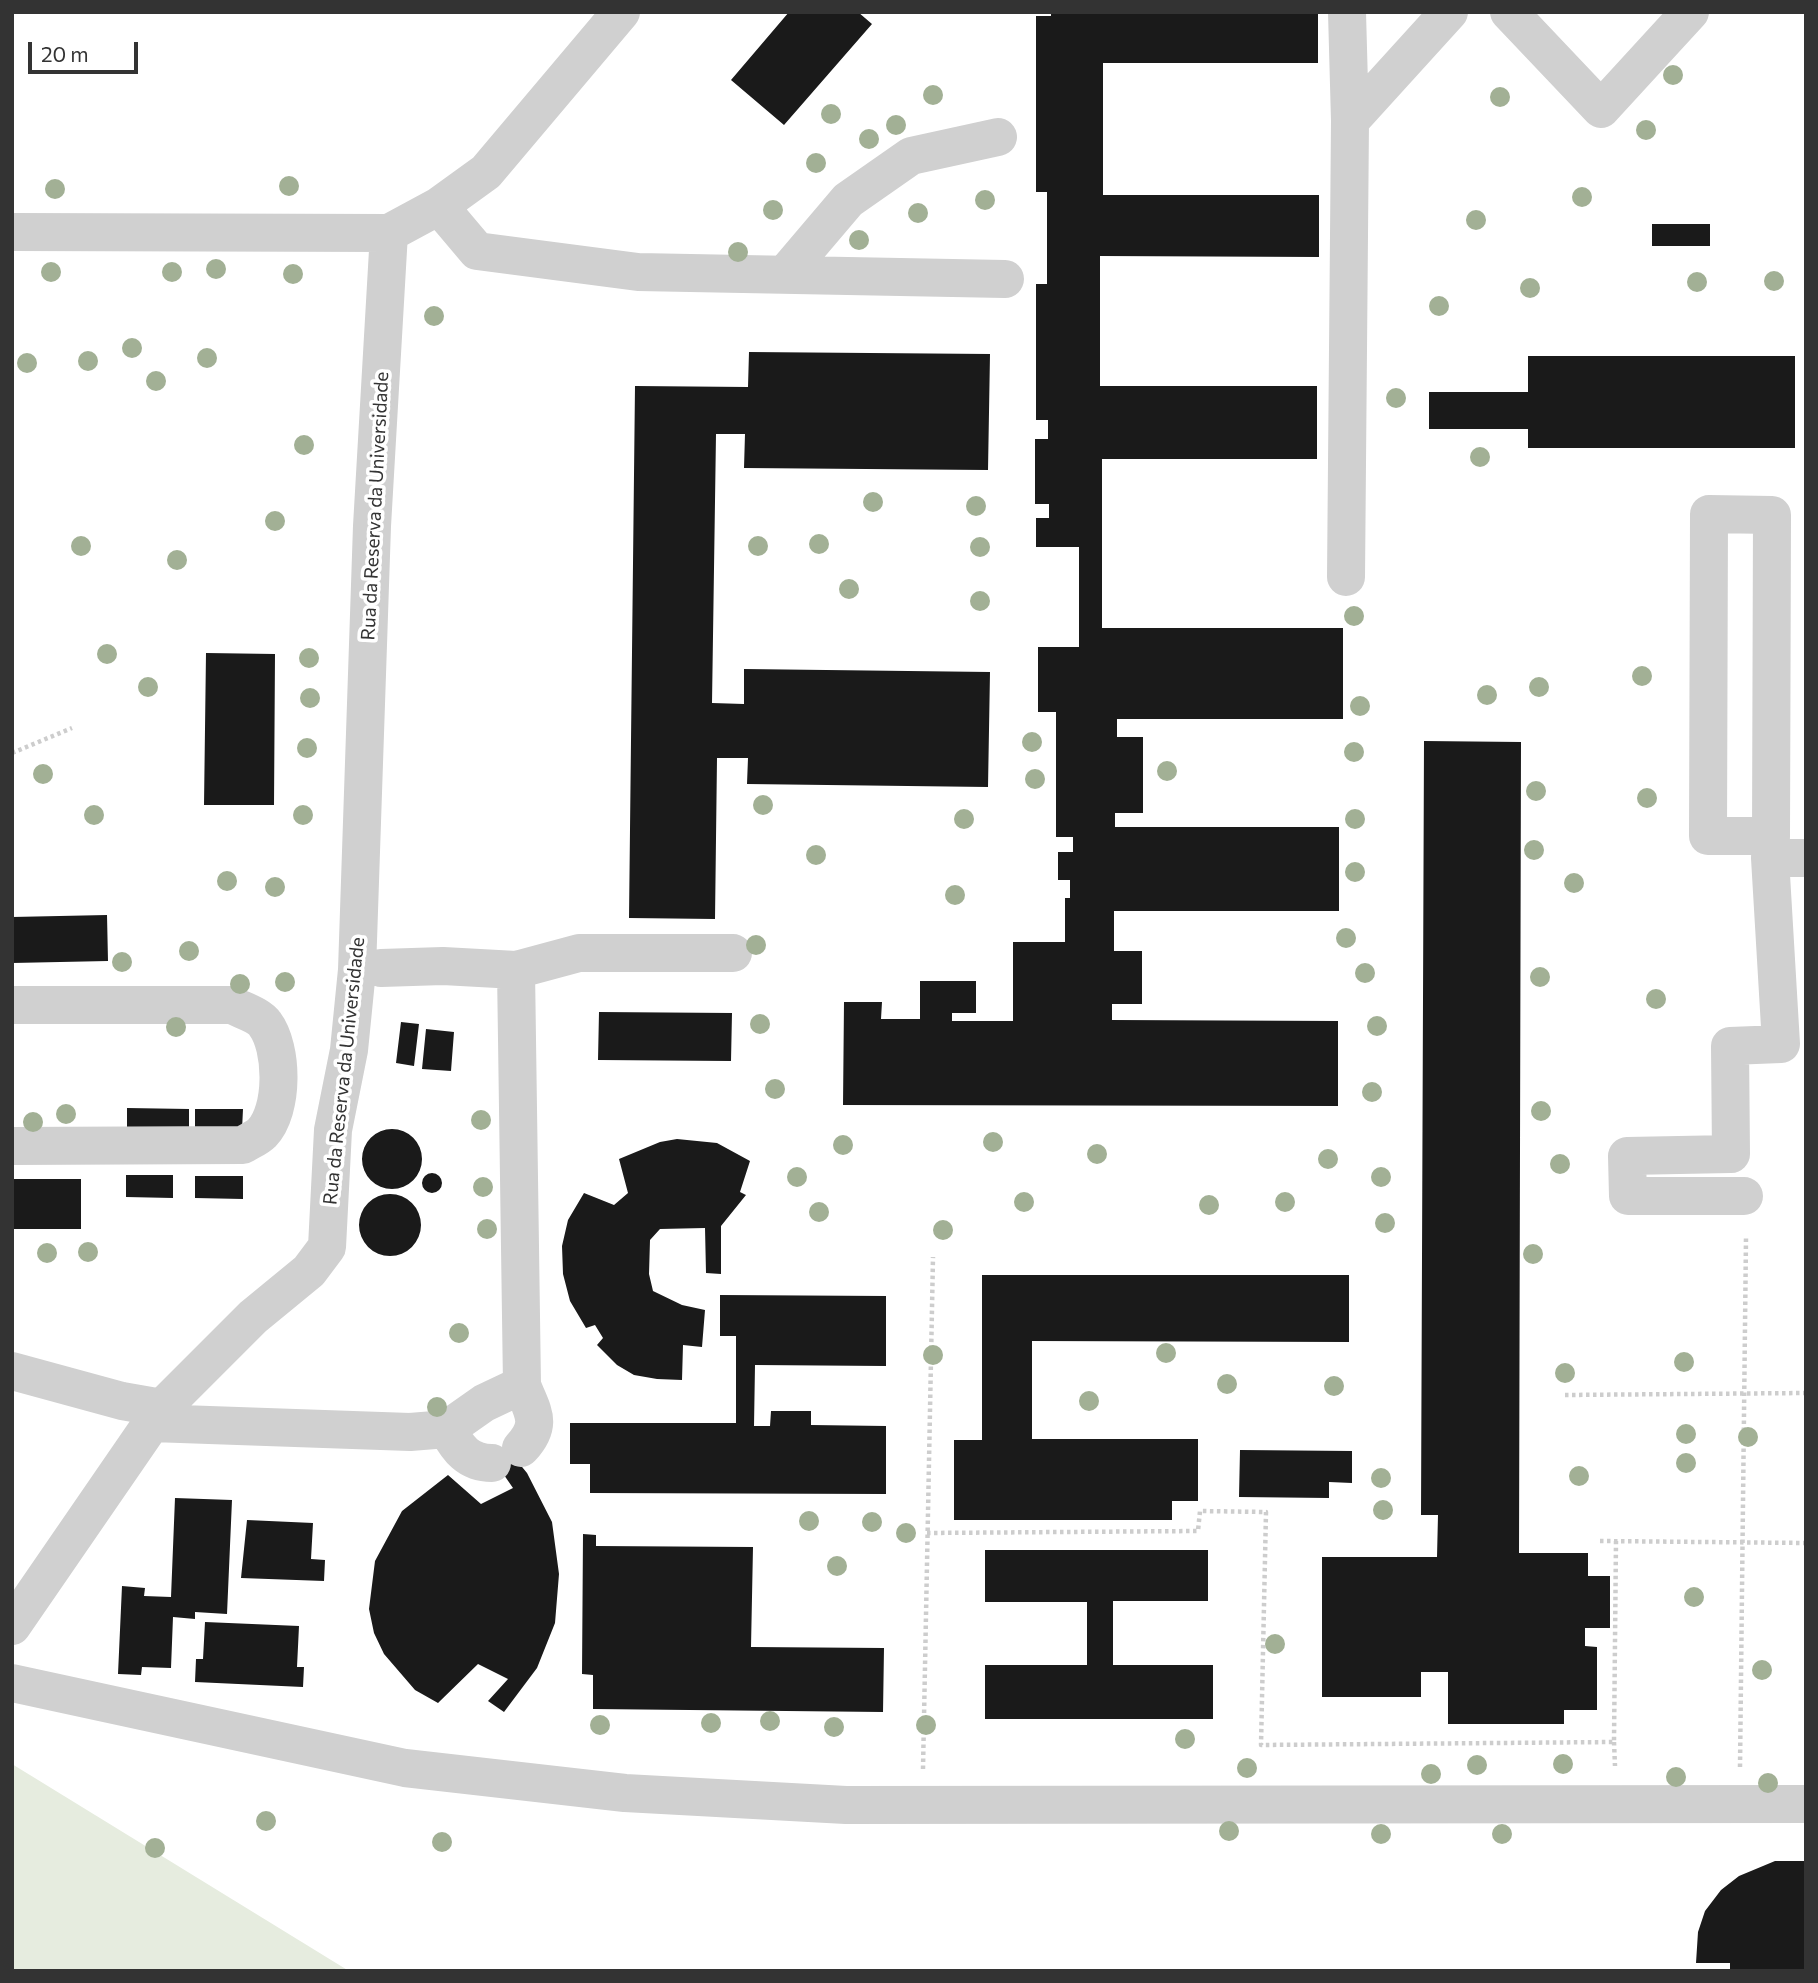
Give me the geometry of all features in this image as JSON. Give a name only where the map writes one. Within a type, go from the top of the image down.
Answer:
[{"type":"lane","points":[[12,232],[389,233],[439,206],[486,172],[621,12]]},
{"type":"lane","points":[[1346,577],[1350,121],[1347,12]]},
{"type":"lane","points":[[1350,121],[1449,12]]},
{"type":"lane","points":[[1509,12],[1601,110],[1690,12]]},
{"type":"lane","points":[[786,272],[848,200],[911,156],[998,137]]},
{"type":"lane","points":[[439,206],[477,251],[638,272],[786,272],[1005,279]]},
{"type":"lane","name":"Rua da Reserva da Universidade","points":[[12,1626],[157,1415],[253,1317],[309,1271],[327,1247],[334,1130],[349,1050],[357,970],[372,526],[389,233]]},
{"type":"lane","points":[[1744,1196],[1628,1196],[1628,1156],[1731,1154],[1730,1046],[1781,1044],[1782,851],[1772,514],[1709,514],[1708,836],[1782,851]]},
{"type":"lane","points":[[381,968],[443,966],[516,970],[579,953],[733,953]]},
{"type":"lane","points":[[447,1429],[454,1443],[477,1464],[507,1456],[534,1426],[535,1413],[522,1385],[516,970]]},
{"type":"lane","points":[[12,1005],[232,1005],[264,1021],[274,1042],[279,1075],[274,1108],[262,1133],[243,1145],[12,1146]]},
{"type":"lane","points":[[12,1371],[122,1401],[157,1415],[410,1432],[447,1429],[484,1403],[522,1385]]},
{"type":"lane","points":[[12,1683],[405,1768],[625,1793],[846,1805],[1806,1804]]},
{"type":"path","points":[[12,753],[72,728]]},
{"type":"path","points":[[1740,1803],[1746,1238]]},
{"type":"path","points":[[922,1805],[933,1257]]},
{"type":"path","points":[[1565,1395],[1806,1394]]},
{"type":"path","points":[[927,1533],[1199,1531],[1200,1511],[1266,1511],[1261,1745],[1614,1742],[1616,1541]]},
{"type":"path","points":[[1600,1541],[1806,1542]]},
{"type":"shaded area","points":[[12,1764],[349,1971],[12,1971]]},
{"type":"building","points":[[789,12],[858,12],[872,24],[784,125],[731,80]]},
{"type":"building","points":[[1051,12],[1318,12],[1318,63],[1103,63],[1103,195],[1319,195],[1319,257],[1100,256],[1100,386],[1317,386],[1317,459],[1102,459],[1102,628],[1343,628],[1343,719],[1117,719],[1117,737],[1143,737],[1143,813],[1115,813],[1115,827],[1339,827],[1339,911],[1114,911],[1114,951],[1142,951],[1142,1004],[1112,1004],[1112,1020],[1338,1021],[1338,1106],[843,1105],[844,1002],[882,1002],[881,1019],[920,1019],[920,981],[976,981],[976,1013],[952,1013],[952,1021],[1013,1021],[1013,942],[1065,942],[1065,898],[1070,898],[1070,880],[1058,880],[1058,852],[1073,852],[1073,837],[1056,837],[1056,712],[1038,712],[1038,647],[1079,647],[1079,547],[1036,547],[1036,518],[1049,518],[1049,504],[1035,504],[1035,439],[1048,439],[1048,420],[1036,420],[1036,284],[1047,284],[1047,192],[1036,192],[1036,16],[1051,16]]},
{"type":"building","points":[[1652,224],[1710,224],[1710,246],[1652,246]]},
{"type":"building","points":[[749,352],[990,354],[988,470],[744,468],[745,434],[716,434],[712,703],[744,704],[744,669],[990,672],[988,787],[747,784],[748,758],[717,758],[715,919],[629,918],[635,386],[748,387]]},
{"type":"building","points":[[1528,356],[1795,356],[1795,448],[1528,448],[1528,429],[1429,429],[1429,392],[1528,392]]},
{"type":"building","points":[[206,653],[275,654],[274,805],[204,805]]},
{"type":"building","points":[[1424,741],[1521,742],[1519,1553],[1588,1553],[1588,1576],[1610,1576],[1610,1628],[1585,1628],[1585,1646],[1597,1647],[1597,1710],[1564,1710],[1564,1724],[1448,1724],[1448,1672],[1421,1672],[1421,1697],[1322,1697],[1322,1557],[1437,1557],[1438,1515],[1421,1515]]},
{"type":"building","points":[[107,915],[108,961],[12,963],[12,917]]},
{"type":"building","points":[[599,1012],[732,1013],[731,1061],[598,1060]]},
{"type":"building","points":[[401,1022],[419,1024],[414,1066],[396,1063]]},
{"type":"building","points":[[426,1029],[454,1032],[451,1071],[422,1069]]},
{"type":"building","points":[[127,1108],[189,1109],[189,1130],[127,1129]]},
{"type":"building","points":[[195,1109],[243,1109],[242,1130],[195,1129]]},
{"type":"building","points":[[392,1129],[413,1138],[422,1159],[413,1180],[392,1189],[371,1180],[362,1159],[371,1138]]},
{"type":"building","points":[[677,1139],[717,1143],[750,1161],[740,1192],[746,1195],[721,1226],[721,1274],[706,1273],[705,1228],[660,1229],[650,1240],[649,1274],[653,1291],[682,1305],[705,1310],[702,1347],[683,1345],[682,1380],[634,1375],[617,1365],[597,1345],[603,1338],[595,1325],[586,1328],[570,1301],[563,1274],[562,1246],[568,1220],[584,1193],[614,1205],[628,1193],[619,1159],[660,1142]]},
{"type":"building","points":[[432,1173],[439,1176],[442,1183],[439,1190],[432,1193],[425,1190],[422,1183],[425,1176]]},
{"type":"building","points":[[126,1175],[173,1175],[173,1198],[126,1197]]},
{"type":"building","points":[[195,1176],[243,1176],[243,1199],[195,1198]]},
{"type":"building","points":[[12,1179],[81,1179],[81,1229],[12,1229]]},
{"type":"building","points":[[390,1194],[412,1203],[421,1225],[412,1247],[390,1256],[368,1247],[359,1225],[368,1203]]},
{"type":"building","points":[[982,1275],[1349,1275],[1349,1342],[1032,1341],[1032,1439],[1198,1439],[1198,1501],[1172,1501],[1172,1520],[954,1520],[954,1440],[982,1440]]},
{"type":"building","points":[[720,1295],[886,1296],[886,1366],[755,1365],[754,1426],[770,1426],[771,1411],[811,1411],[811,1425],[886,1426],[886,1494],[590,1493],[590,1464],[570,1464],[570,1423],[736,1423],[736,1336],[720,1336]]},
{"type":"building","points":[[1240,1450],[1352,1451],[1352,1483],[1329,1482],[1329,1498],[1239,1497]]},
{"type":"building","points":[[509,1451],[527,1473],[552,1522],[559,1574],[555,1623],[537,1668],[504,1712],[488,1701],[508,1679],[478,1664],[438,1703],[415,1690],[384,1654],[374,1633],[369,1609],[375,1561],[402,1511],[448,1475],[481,1504],[513,1488],[495,1462]]},
{"type":"building","points":[[175,1498],[232,1500],[227,1614],[195,1612],[195,1619],[173,1617],[171,1668],[142,1667],[141,1675],[118,1674],[122,1586],[145,1588],[144,1596],[171,1597]]},
{"type":"building","points":[[247,1520],[313,1523],[311,1559],[325,1560],[324,1581],[241,1578]]},
{"type":"building","points":[[583,1534],[596,1535],[596,1546],[753,1547],[751,1647],[884,1648],[883,1712],[593,1709],[593,1675],[582,1674]]},
{"type":"building","points":[[985,1550],[1208,1550],[1208,1601],[1113,1601],[1113,1665],[1213,1665],[1213,1719],[985,1719],[985,1665],[1087,1665],[1087,1602],[985,1602]]},
{"type":"building","points":[[205,1622],[299,1626],[297,1667],[304,1667],[303,1687],[195,1682],[196,1659],[203,1659]]},
{"type":"building","points":[[1775,1861],[1806,1861],[1806,1971],[1730,1971],[1730,1963],[1696,1963],[1698,1932],[1705,1911],[1721,1890],[1739,1876]]}]
